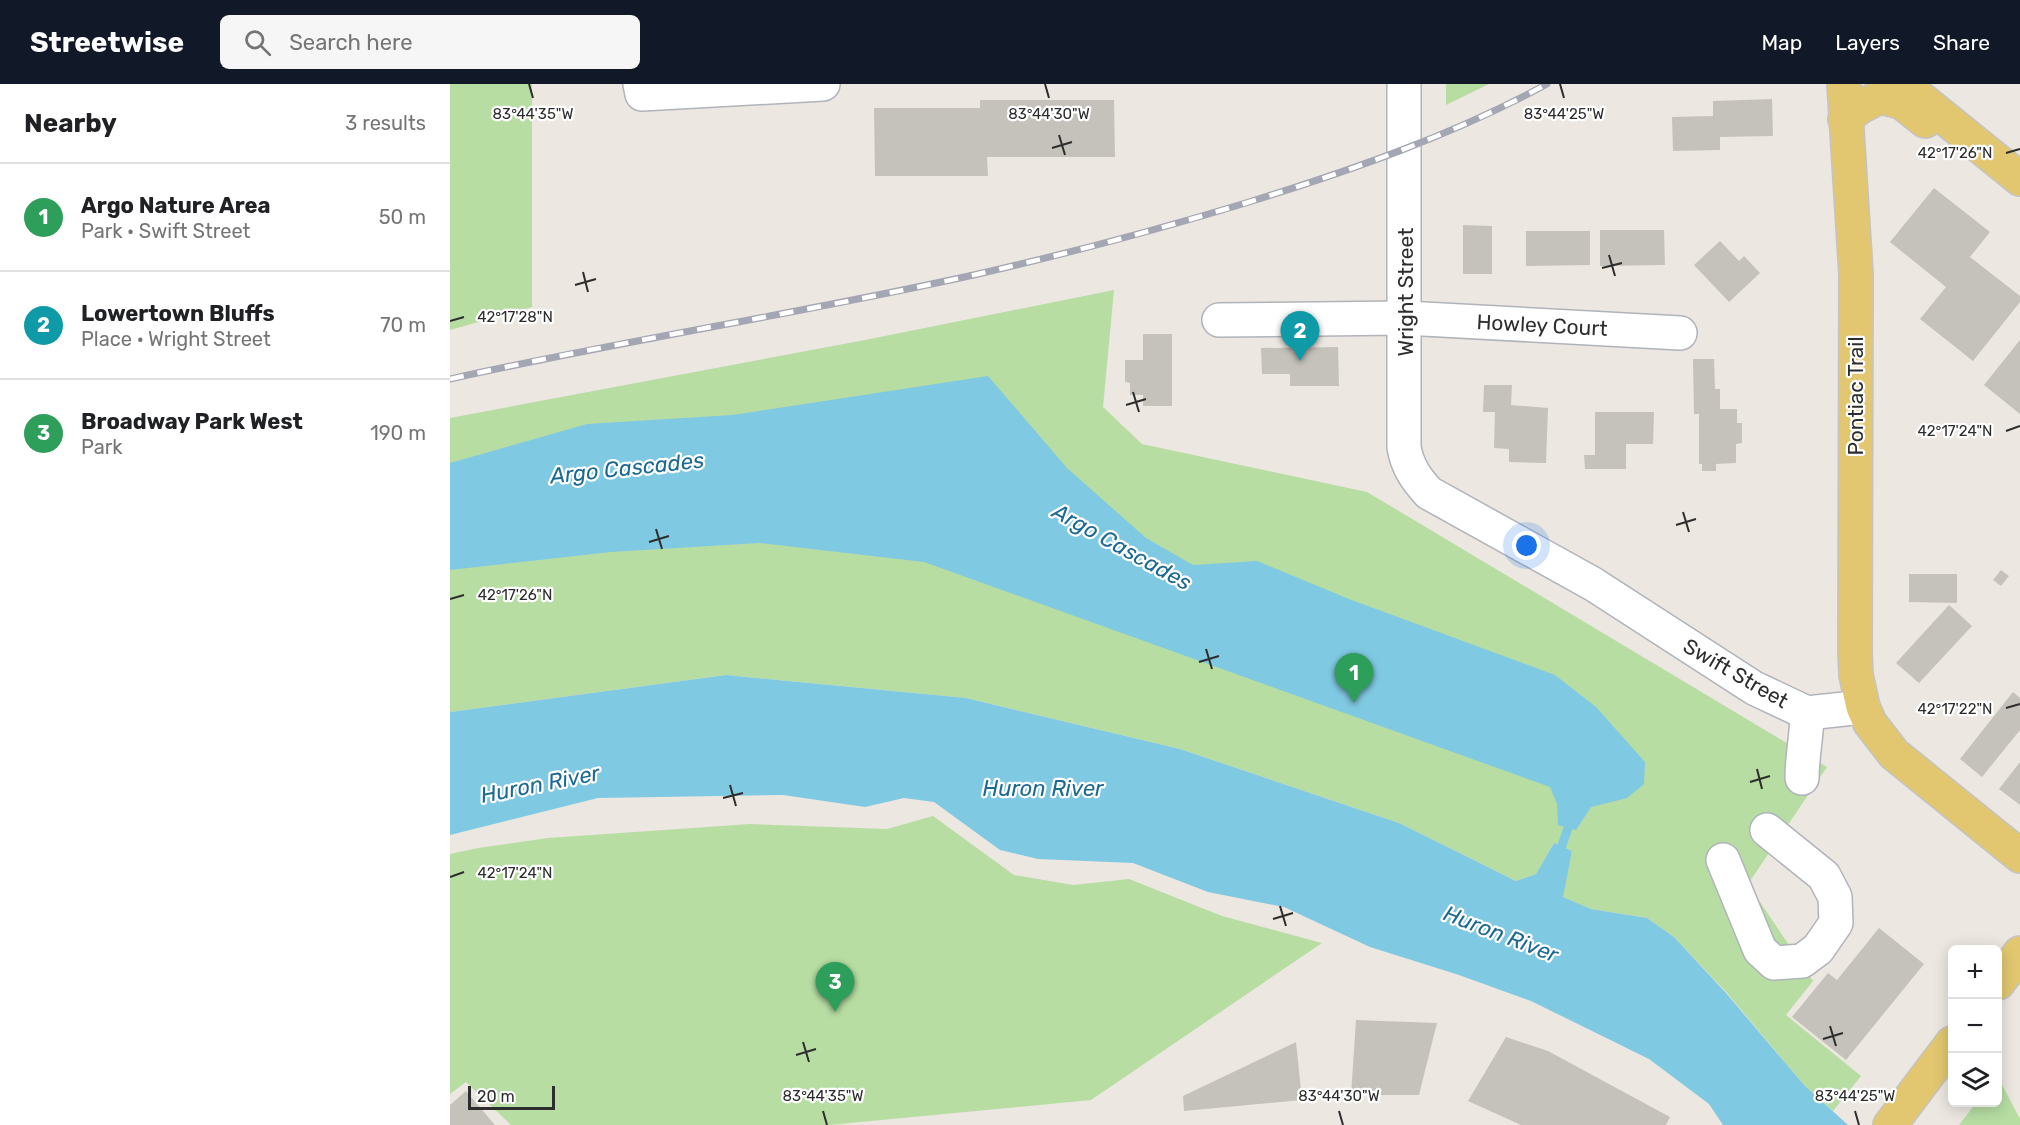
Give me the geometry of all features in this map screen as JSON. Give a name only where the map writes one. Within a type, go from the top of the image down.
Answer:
[{"type":"main road","name":"Pontiac Trail","points":[[1844,84],[1856,274],[1855,652],[1856,675],[1863,707]]},
{"type":"main road","points":[[1906,84],[1915,94],[2020,179]]},
{"type":"main road","points":[[1845,119],[1860,107],[1880,97],[1901,102],[1930,125],[1944,132],[1961,131]]},
{"type":"main road","points":[[1863,707],[1870,723],[1894,754],[2020,856]]},
{"type":"main road","points":[[2002,977],[2020,953]]},
{"type":"main road","points":[[1895,1119],[1948,1050]]},
{"type":"street","points":[[640,84],[642,94],[823,84]]},
{"type":"street","name":"Wright Street","points":[[1404,84],[1405,457],[1411,470],[1429,493]]},
{"type":"street","name":"Howley Court","points":[[1219,320],[1405,318],[1680,333]]},
{"type":"street","name":"Swift Street","points":[[1429,493],[1593,584],[1754,688],[1807,713],[1863,707]]},
{"type":"street","points":[[1802,778],[1802,750],[1807,729],[1807,713]]},
{"type":"street","points":[[1723,860],[1760,950],[1774,963],[1802,961],[1818,949],[1836,923],[1835,897],[1824,876],[1767,830]]},
{"type":"green space","points":[[450,84],[532,84],[532,307],[450,330]]},
{"type":"green space","points":[[1446,84],[1489,84],[1446,105]]},
{"type":"green space","points":[[1114,290],[1103,407],[1142,444],[1367,492],[1827,767],[1748,884],[1813,981],[1786,1015],[1861,1076],[1833,1111],[1804,1085],[1727,993],[1674,937],[1647,918],[1591,909],[1562,897],[1572,851],[1554,843],[1536,874],[1516,881],[1399,823],[1180,749],[966,698],[726,675],[450,712],[450,418],[865,340]]},
{"type":"green space","points":[[933,816],[1014,875],[1073,885],[1129,879],[1222,916],[1322,943],[1091,1100],[829,1125],[511,1125],[466,1082],[450,1094],[450,854],[548,838],[750,824],[887,829]]},
{"type":"green space","points":[[2002,1085],[2020,1119],[2020,1125],[1959,1125],[1973,1107],[2002,1107]]},
{"type":"water","points":[[988,376],[1067,468],[1146,538],[1193,565],[1257,561],[1349,599],[1555,675],[1596,707],[1645,762],[1644,784],[1627,798],[1591,807],[1576,830],[1558,825],[1557,804],[1550,787],[924,562],[759,543],[611,552],[450,570],[450,463],[587,424],[732,415]]},
{"type":"water","name":"Huron River","points":[[726,675],[966,698],[1180,749],[1399,823],[1516,881],[1536,874],[1554,843],[1572,851],[1563,897],[1591,909],[1647,918],[1674,937],[1726,993],[1804,1085],[1848,1125],[1723,1125],[1709,1104],[1649,1059],[1531,1001],[1370,947],[1284,907],[1208,892],[1133,863],[1038,859],[1000,850],[934,802],[904,798],[865,807],[783,795],[598,798],[450,835],[450,712]]},
{"type":"building","points":[[1772,99],[1773,136],[1720,137],[1720,150],[1673,151],[1672,117],[1713,116],[1713,101]]},
{"type":"building","points":[[980,100],[1114,100],[1115,157],[987,157],[988,176],[875,176],[874,108],[980,108]]},
{"type":"building","points":[[1934,188],[1990,232],[1970,257],[2020,296],[2020,302],[1973,361],[1920,319],[1946,287],[1890,242]]},
{"type":"building","points":[[1463,225],[1492,226],[1492,274],[1463,274]]},
{"type":"building","points":[[1600,230],[1664,230],[1665,265],[1600,266]]},
{"type":"building","points":[[1526,231],[1590,231],[1590,265],[1526,266]]},
{"type":"building","points":[[1720,241],[1739,261],[1744,256],[1760,273],[1729,302],[1694,265]]},
{"type":"building","points":[[1143,334],[1172,334],[1172,406],[1143,406],[1143,395],[1130,395],[1130,383],[1125,382],[1125,360],[1143,360]]},
{"type":"building","points":[[2020,340],[2020,414],[1984,385]]},
{"type":"building","points":[[1338,347],[1339,386],[1290,386],[1290,374],[1262,374],[1261,348]]},
{"type":"building","points":[[1693,359],[1714,359],[1715,389],[1720,389],[1720,409],[1737,409],[1737,423],[1742,423],[1742,443],[1736,444],[1736,463],[1716,464],[1716,471],[1702,471],[1702,464],[1699,464],[1699,414],[1694,414]]},
{"type":"building","points":[[1484,385],[1512,385],[1511,405],[1548,408],[1546,463],[1509,462],[1509,449],[1494,448],[1495,412],[1483,412]]},
{"type":"building","points":[[1595,412],[1654,412],[1653,444],[1626,444],[1626,469],[1585,469],[1584,455],[1595,455]]},
{"type":"building","points":[[2001,570],[2009,576],[2001,586],[1993,580]]},
{"type":"building","points":[[1909,574],[1957,574],[1957,603],[1909,602]]},
{"type":"building","points":[[1949,605],[1972,626],[1919,683],[1896,663]]},
{"type":"building","points":[[2013,692],[2020,698],[2020,730],[1982,777],[1960,759]]},
{"type":"building","points":[[2020,762],[2020,805],[1999,789]]},
{"type":"building","points":[[1879,928],[1924,964],[1846,1060],[1792,1017],[1828,973],[1837,980]]},
{"type":"building","points":[[1356,1020],[1437,1023],[1419,1095],[1351,1095]]},
{"type":"building","points":[[1506,1037],[1548,1051],[1670,1117],[1666,1125],[1521,1125],[1468,1101]]},
{"type":"building","points":[[1296,1042],[1302,1100],[1184,1111],[1183,1096]]},
{"type":"building","points":[[466,1091],[495,1125],[450,1125],[450,1105]]},
{"type":"waterway","name":"Argo Cascades","points":[[1558,857],[1568,828],[1569,816]]},
{"type":"railway","points":[[450,379],[912,288],[1012,266],[1182,222],[1364,164],[1439,135],[1547,84]]},
{"type":"place","name":"Lowertown Bluffs","points":[[1300,361]]},
{"type":"place","name":"Argo Nature Area","points":[[1354,703]]},
{"type":"place","name":"Broadway Park West","points":[[835,1012]]}]
